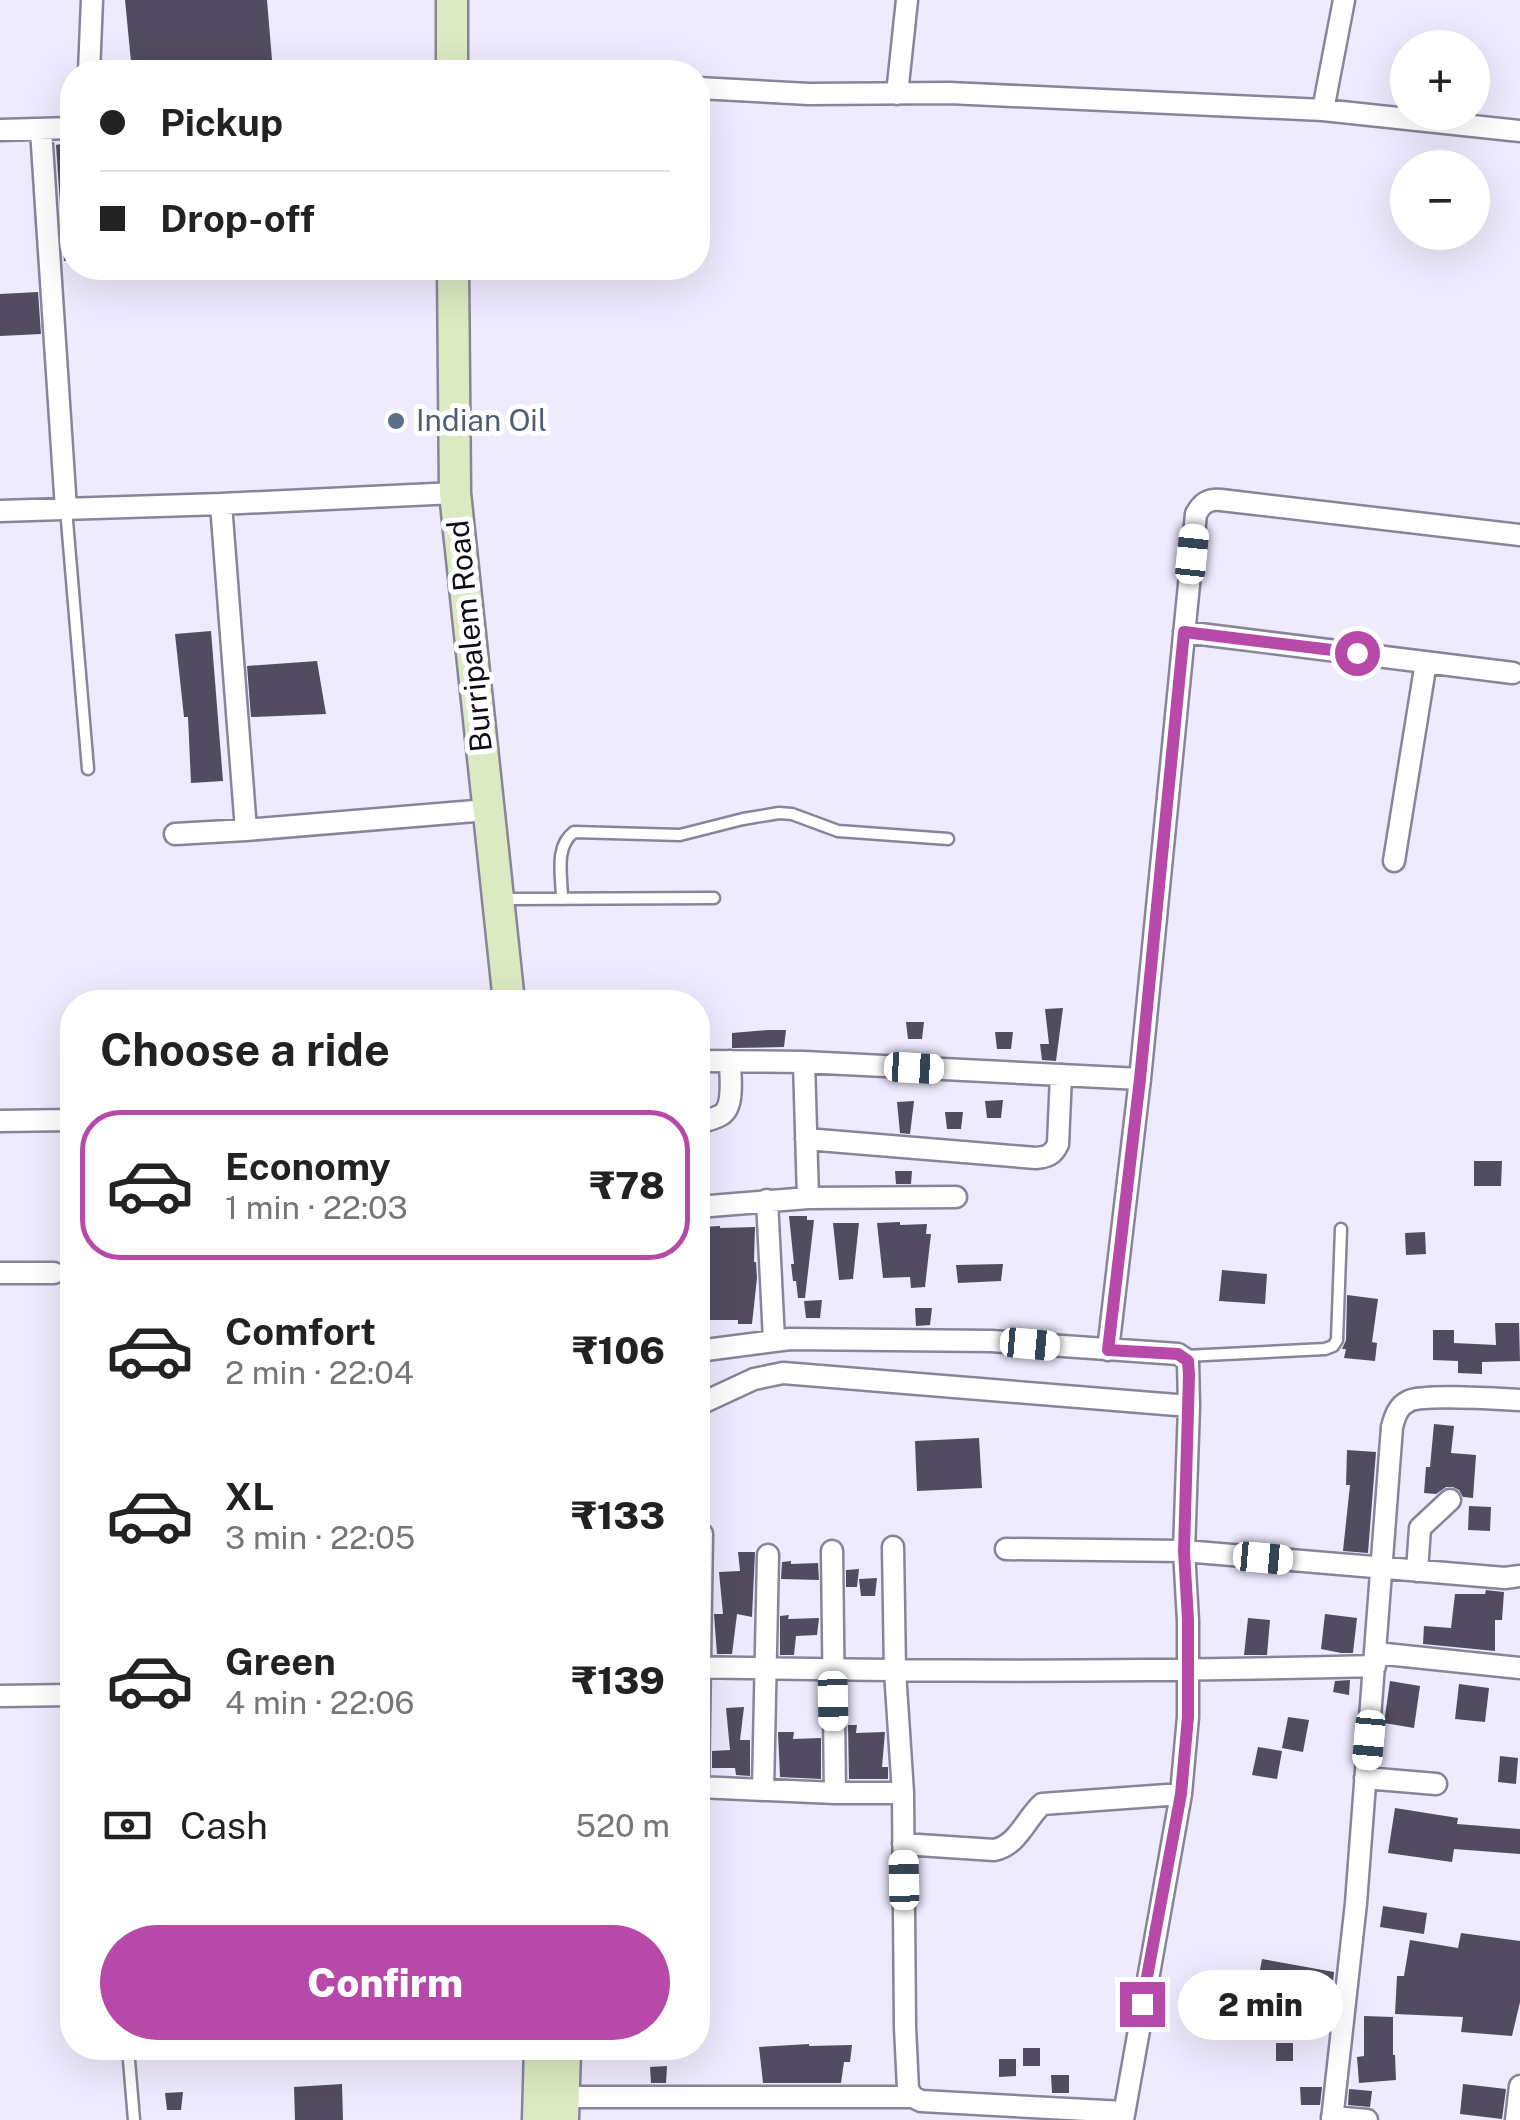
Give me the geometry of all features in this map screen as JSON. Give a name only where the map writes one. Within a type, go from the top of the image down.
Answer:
[{"type":"main road","points":[[452,0],[452,60]]},
{"type":"main road","name":"Burripalem Road","points":[[453,280],[455,493],[487,810],[506,899],[508,990]]},
{"type":"main road","points":[[538,2120],[540,2060]]},
{"type":"main road","points":[[564,2109],[565,2060]]},
{"type":"street","points":[[90,60],[92,0]]},
{"type":"street","points":[[897,94],[907,0]]},
{"type":"street","points":[[1323,110],[1344,0]]},
{"type":"street","points":[[710,89],[809,94],[948,93],[1323,110],[1520,130]]},
{"type":"street","points":[[0,130],[60,129]]},
{"type":"street","points":[[41,130],[66,510]]},
{"type":"street","points":[[0,511],[455,493]]},
{"type":"street","points":[[1108,1350],[1140,1079],[1196,514],[1202,504],[1212,500],[1520,535]]},
{"type":"street","points":[[220,504],[246,830]]},
{"type":"street","points":[[1184,632],[1513,673]]},
{"type":"street","points":[[1394,861],[1426,662]]},
{"type":"street","points":[[175,834],[487,810]]},
{"type":"street","points":[[710,1061],[1140,1079]]},
{"type":"street","points":[[710,1120],[727,1111],[730,1061]]},
{"type":"street","points":[[804,1062],[808,1198]]},
{"type":"street","points":[[806,1138],[1046,1157],[1058,1144],[1061,1075]]},
{"type":"street","points":[[0,1121],[60,1120]]},
{"type":"street","points":[[710,1206],[808,1198],[956,1197]]},
{"type":"street","points":[[768,1200],[774,1340]]},
{"type":"street","points":[[0,1273],[54,1274]]},
{"type":"street","points":[[710,1349],[774,1340],[991,1340],[1184,1356],[1189,1368],[1184,1551],[1188,1717],[1181,1794],[1123,2116],[921,2101],[908,2090],[893,1547]]},
{"type":"street","points":[[710,1399],[767,1374],[783,1373],[1189,1406]]},
{"type":"street","points":[[1367,2120],[1332,2118],[1356,1903],[1392,1427],[1402,1406],[1418,1398],[1520,1400]]},
{"type":"street","points":[[1416,1571],[1420,1528],[1450,1500]]},
{"type":"street","points":[[1006,1549],[1184,1551],[1505,1578],[1520,1576]]},
{"type":"street","points":[[832,1552],[835,1793]]},
{"type":"street","points":[[763,1790],[768,1555]]},
{"type":"street","points":[[710,1667],[1188,1671],[1376,1659],[1520,1668]]},
{"type":"street","points":[[0,1696],[60,1695]]},
{"type":"street","points":[[1366,1778],[1436,1784]]},
{"type":"street","points":[[710,1788],[902,1793]]},
{"type":"street","points":[[903,1844],[1006,1848],[1042,1804],[1181,1794]]},
{"type":"street","points":[[1516,2120],[1520,2086]]},
{"type":"street","points":[[564,2109],[913,2097]]},
{"type":"lane","points":[[66,510],[88,769]]},
{"type":"lane","points":[[562,899],[561,850],[564,840],[574,832],[680,835],[779,813],[838,831],[948,839]]},
{"type":"lane","points":[[506,899],[714,898]]},
{"type":"lane","points":[[1184,1356],[1333,1346],[1337,1340],[1342,1229]]},
{"type":"lane","points":[[129,2060],[134,2120]]},
{"type":"building","points":[[125,0],[267,0],[272,60],[131,60]]},
{"type":"building","points":[[60,144],[60,203],[56,145]]},
{"type":"building","points":[[38,292],[41,334],[0,336],[0,294]]},
{"type":"building","points":[[211,631],[223,781],[191,783],[188,717],[184,717],[175,634]]},
{"type":"building","points":[[317,661],[326,714],[251,717],[247,666]]},
{"type":"building","points":[[1063,1008],[1056,1061],[1042,1060],[1040,1044],[1049,1044],[1045,1009]]},
{"type":"building","points":[[906,1022],[924,1022],[922,1039],[908,1039]]},
{"type":"building","points":[[786,1030],[784,1047],[732,1048],[732,1033]]},
{"type":"building","points":[[995,1032],[1013,1032],[1011,1049],[997,1049]]},
{"type":"building","points":[[1003,1100],[1001,1118],[987,1118],[985,1101]]},
{"type":"building","points":[[914,1101],[910,1134],[900,1133],[897,1102]]},
{"type":"building","points":[[945,1112],[963,1112],[961,1129],[947,1129]]},
{"type":"building","points":[[1474,1161],[1502,1161],[1501,1186],[1474,1186]]},
{"type":"building","points":[[895,1171],[912,1171],[911,1184],[896,1184]]},
{"type":"building","points":[[789,1216],[814,1220],[805,1298],[798,1298],[793,1281]]},
{"type":"building","points":[[833,1223],[859,1223],[853,1279],[839,1280]]},
{"type":"building","points":[[877,1223],[927,1224],[926,1234],[931,1234],[925,1287],[911,1288],[910,1277],[883,1278]]},
{"type":"building","points":[[710,1227],[755,1227],[757,1278],[752,1324],[710,1320]]},
{"type":"building","points":[[1425,1232],[1426,1254],[1406,1255],[1405,1233]]},
{"type":"building","points":[[1003,1264],[1001,1281],[958,1283],[956,1265]]},
{"type":"building","points":[[1222,1270],[1267,1274],[1265,1304],[1219,1301]]},
{"type":"building","points":[[1347,1295],[1378,1299],[1372,1342],[1377,1343],[1375,1361],[1344,1358]]},
{"type":"building","points":[[822,1300],[820,1318],[806,1318],[804,1301]]},
{"type":"building","points":[[915,1308],[932,1308],[930,1325],[916,1326]]},
{"type":"building","points":[[1495,1323],[1519,1323],[1520,1361],[1482,1362],[1482,1374],[1458,1373],[1458,1361],[1433,1360],[1433,1330],[1454,1330],[1454,1343],[1496,1345]]},
{"type":"building","points":[[1434,1424],[1454,1426],[1451,1453],[1476,1455],[1473,1498],[1463,1497],[1453,1487],[1436,1494],[1424,1493]]},
{"type":"building","points":[[979,1438],[982,1488],[917,1491],[915,1441]]},
{"type":"building","points":[[1347,1450],[1376,1452],[1368,1553],[1343,1551],[1350,1485],[1346,1485]]},
{"type":"building","points":[[1469,1506],[1491,1507],[1490,1531],[1468,1530]]},
{"type":"building","points":[[738,1552],[755,1552],[752,1617],[737,1614],[732,1654],[717,1654],[714,1614],[723,1614],[719,1572],[740,1571]]},
{"type":"building","points":[[782,1562],[818,1563],[819,1580],[781,1579]]},
{"type":"building","points":[[859,1569],[857,1587],[846,1587],[846,1570]]},
{"type":"building","points":[[877,1578],[875,1596],[861,1596],[859,1579]]},
{"type":"building","points":[[1486,1590],[1504,1592],[1502,1620],[1495,1620],[1495,1651],[1423,1644],[1424,1626],[1451,1628],[1455,1594],[1485,1594]]},
{"type":"building","points":[[1325,1614],[1357,1618],[1353,1653],[1321,1649]]},
{"type":"building","points":[[789,1615],[788,1619],[819,1618],[817,1635],[796,1636],[794,1655],[780,1655],[780,1616]]},
{"type":"building","points":[[1248,1618],[1270,1620],[1267,1655],[1244,1655]]},
{"type":"building","points":[[1350,1680],[1349,1695],[1333,1692],[1335,1681]]},
{"type":"building","points":[[1390,1681],[1420,1686],[1414,1728],[1384,1723]]},
{"type":"building","points":[[1459,1684],[1489,1688],[1485,1722],[1455,1719]]},
{"type":"building","points":[[744,1707],[740,1740],[750,1740],[750,1776],[736,1775],[735,1768],[712,1768],[712,1751],[730,1750],[726,1708]]},
{"type":"building","points":[[1288,1717],[1309,1720],[1303,1752],[1282,1748]]},
{"type":"building","points":[[848,1725],[857,1725],[856,1733],[885,1732],[882,1767],[888,1767],[888,1779],[849,1779]]},
{"type":"building","points":[[778,1732],[794,1732],[793,1739],[821,1738],[821,1779],[780,1777]]},
{"type":"building","points":[[1258,1747],[1282,1751],[1277,1779],[1252,1775]]},
{"type":"building","points":[[1500,1756],[1518,1758],[1516,1784],[1498,1782]]},
{"type":"building","points":[[1395,1808],[1458,1818],[1457,1824],[1520,1829],[1520,1854],[1454,1849],[1452,1862],[1388,1853]]},
{"type":"building","points":[[1383,1906],[1427,1913],[1424,1934],[1380,1927]]},
{"type":"building","points":[[1461,1933],[1520,1941],[1520,2002],[1512,2036],[1461,2032],[1463,2017],[1395,2014],[1397,1976],[1404,1976],[1410,1940],[1458,1948]]},
{"type":"building","points":[[1262,1959],[1334,1972],[1330,2015],[1254,2002]]},
{"type":"building","points":[[1364,2016],[1393,2017],[1396,2080],[1359,2083],[1357,2057],[1364,2056]]},
{"type":"building","points":[[1276,2043],[1293,2043],[1293,2061],[1276,2061]]},
{"type":"building","points":[[852,2045],[841,2083],[763,2083],[759,2047]]},
{"type":"building","points":[[1023,2048],[1040,2048],[1040,2066],[1023,2066]]},
{"type":"building","points":[[999,2059],[1016,2059],[1016,2076],[999,2077]]},
{"type":"building","points":[[667,2066],[666,2083],[651,2083],[650,2067]]},
{"type":"building","points":[[1051,2075],[1069,2075],[1069,2093],[1052,2093]]},
{"type":"building","points":[[342,2084],[343,2120],[295,2120],[294,2087]]},
{"type":"building","points":[[1463,2084],[1506,2089],[1502,2119],[1460,2114]]},
{"type":"building","points":[[1300,2087],[1322,2087],[1320,2105],[1301,2105]]},
{"type":"building","points":[[1349,2089],[1372,2091],[1370,2107],[1348,2105]]},
{"type":"building","points":[[183,2092],[181,2110],[167,2110],[165,2093]]},
{"type":"place","name":"Indian Oil","points":[[396,421]]},
{"type":"route","points":[[1142,2004],[1181,1794],[1188,1717],[1184,1551],[1189,1375],[1188,1361],[1178,1354],[1108,1350],[1140,1079],[1184,632],[1357,653]]}]
